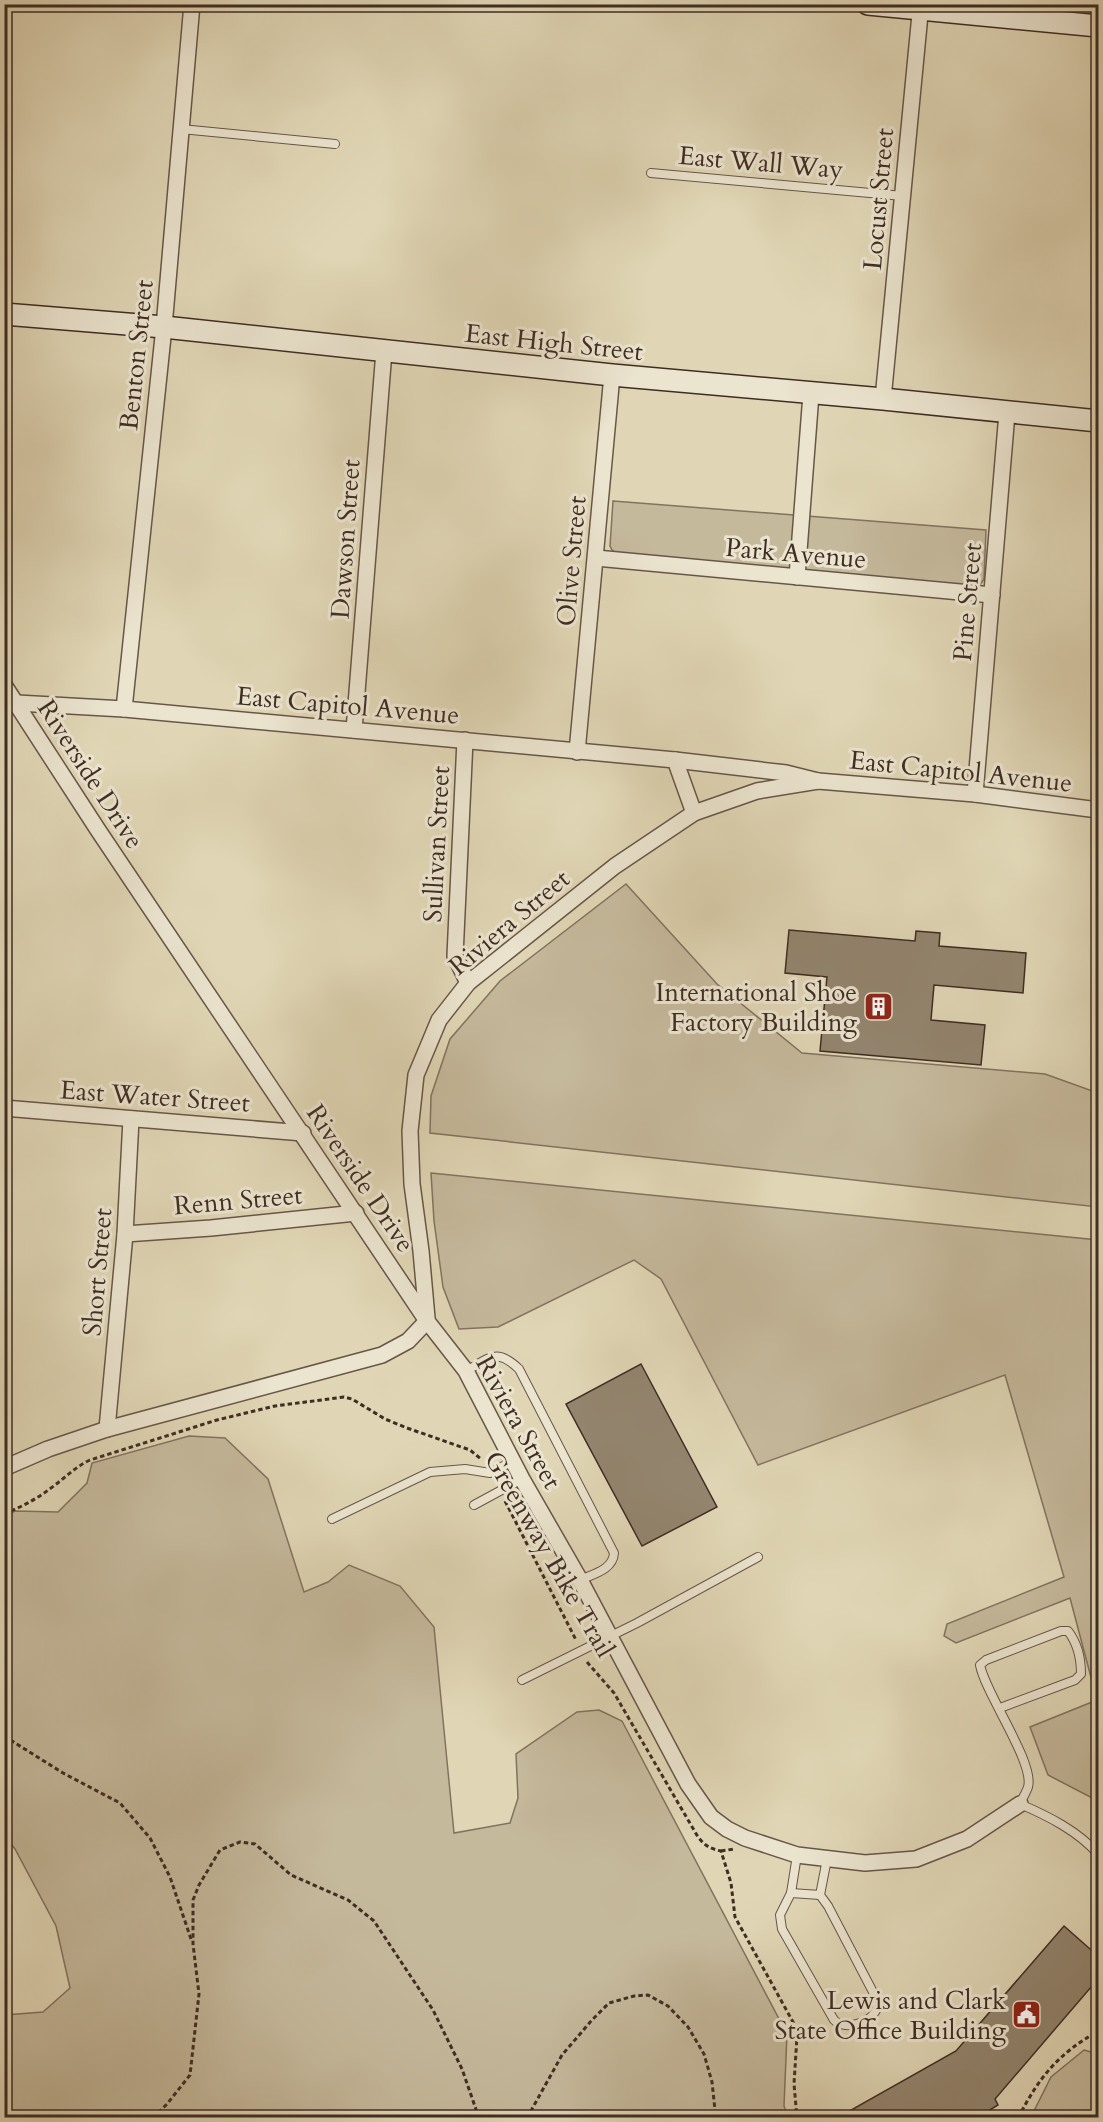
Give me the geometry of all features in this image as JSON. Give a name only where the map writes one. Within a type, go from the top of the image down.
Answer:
[{"type":"main road","points":[[868,4],[1000,11],[1098,26]]},
{"type":"main road","name":"East High Street","points":[[4,314],[164,327],[612,375],[1098,421]]},
{"type":"street","name":"Benton Street","points":[[124,709],[164,327],[192,4]]},
{"type":"street","name":"Locust Street","points":[[884,399],[921,7]]},
{"type":"street","name":"Dawson Street","points":[[354,730],[384,351]]},
{"type":"street","name":"Olive Street","points":[[577,752],[612,375]]},
{"type":"street","points":[[796,577],[811,394]]},
{"type":"street","name":"Pine Street","points":[[975,794],[1007,413]]},
{"type":"street","name":"Park Avenue","points":[[596,558],[992,595]]},
{"type":"street","name":"Riverside Drive","points":[[4,685],[98,830],[427,1321]]},
{"type":"street","name":"East Capitol Avenue","points":[[16,703],[124,709],[675,760],[786,773],[818,781],[975,794],[1098,810]]},
{"type":"street","name":"Sullivan Street","points":[[465,740],[455,956],[468,983]]},
{"type":"street","points":[[675,760],[694,813]]},
{"type":"street","name":"East Capitol Avenue","points":[[694,813],[757,791],[818,781]]},
{"type":"street","name":"Riviera Street","points":[[694,813],[615,866],[468,983],[439,1020],[416,1075],[410,1131],[412,1184],[422,1251],[427,1321],[466,1371],[522,1479],[580,1580],[688,1784],[711,1817],[727,1829],[745,1838],[797,1855],[866,1863],[916,1859],[967,1839],[1020,1804]]},
{"type":"street","name":"East Water Street","points":[[4,1108],[303,1133]]},
{"type":"street","name":"Short Street","points":[[107,1429],[125,1234],[131,1119]]},
{"type":"street","name":"Renn Street","points":[[125,1234],[211,1228],[356,1213]]},
{"type":"street","points":[[4,1468],[48,1449],[107,1429],[382,1355],[408,1341],[427,1321]]},
{"type":"lane","points":[[181,129],[335,144]]},
{"type":"lane","name":"East Wall Way","points":[[651,173],[903,196]]},
{"type":"lane","points":[[466,1371],[494,1356],[507,1358],[519,1369],[614,1553],[614,1561],[608,1567],[580,1580]]},
{"type":"lane","points":[[332,1519],[430,1472],[465,1469],[490,1473],[513,1461]]},
{"type":"lane","points":[[474,1505],[522,1479]]},
{"type":"lane","points":[[522,1680],[609,1637],[758,1557]]},
{"type":"lane","points":[[1000,1708],[1075,1680],[1081,1674],[1081,1660],[1075,1640],[1068,1631],[1061,1631],[986,1660],[980,1665],[982,1677],[1000,1708],[1026,1767],[1029,1785],[1020,1804],[1041,1813],[1087,1840],[1098,1854]]},
{"type":"lane","points":[[797,1855],[792,1893],[780,1915],[782,1929],[834,2020],[838,2025],[846,2026],[870,2016],[877,2009],[874,1994],[820,1895],[827,1859]]},
{"type":"lane","points":[[792,1893],[820,1895]]},
{"type":"path","name":"Greenway Bike Trail","points":[[4,1514],[24,1505],[51,1488],[78,1465],[90,1460],[217,1420],[275,1406],[336,1397],[352,1399],[385,1419],[470,1450],[482,1460],[490,1473]]},
{"type":"path","name":"Greenway Bike Trail","points":[[500,1490],[587,1661],[614,1693],[698,1838],[712,1849],[721,1851],[731,1883],[735,1917],[793,2022],[797,2036],[794,2084],[797,2118]]},
{"type":"path","points":[[4,1736],[63,1773],[120,1803],[150,1838],[170,1877],[193,1944]]},
{"type":"path","points":[[153,2118],[190,2075],[199,1994],[193,1944],[193,1900],[220,1850],[240,1842],[255,1844],[291,1875],[348,1900],[374,1921],[433,2010],[462,2069],[479,2118]]},
{"type":"path","points":[[527,2118],[562,2055],[592,2020],[609,2003],[634,1996],[648,1995],[668,2006],[688,2027],[704,2054],[712,2082],[714,2118]]},
{"type":"path","points":[[1018,2118],[1030,2094],[1049,2067],[1069,2049],[1098,2031]]},
{"type":"shaded area","points":[[989,5],[1098,5],[1098,16]]},
{"type":"shaded area","points":[[613,501],[986,530],[984,579],[980,585],[973,586],[616,553],[610,546]]},
{"type":"shaded area","points":[[626,884],[717,984],[802,1053],[1045,1074],[1098,1093],[1098,1207],[430,1133],[431,1096],[450,1039],[500,981]]},
{"type":"shaded area","points":[[431,1173],[1098,1240],[1098,1801],[1048,1775],[1030,1727],[1097,1700],[1070,1598],[956,1643],[944,1636],[947,1624],[1064,1577],[1005,1375],[758,1465],[661,1279],[634,1260],[498,1327],[459,1329],[443,1287],[434,1221]]},
{"type":"shaded area","points":[[189,1436],[225,1438],[268,1479],[304,1592],[328,1582],[349,1565],[400,1586],[434,1627],[454,1833],[510,1823],[518,1798],[516,1754],[577,1712],[599,1710],[622,1721],[787,2034],[784,2106],[788,2117],[5,2117],[5,2015],[43,2012],[70,1988],[56,1926],[15,1849],[5,1836],[5,1518],[15,1511],[58,1512],[87,1483],[92,1463]]},
{"type":"shaded area","points":[[1084,2050],[1098,2054],[1098,2117],[1031,2117],[1051,2077]]},
{"type":"building","name":"International Shoe Factory Building","points":[[789,930],[915,941],[916,931],[940,933],[939,946],[1026,953],[1023,993],[934,985],[931,1020],[985,1025],[981,1065],[820,1051],[827,977],[785,973]]},
{"type":"building","points":[[641,1364],[717,1507],[642,1546],[566,1404]]},
{"type":"building","name":"Lewis and Clark State Office Building","points":[[1064,1926],[1098,1956],[1098,1979],[995,2099],[998,2105],[977,2118],[837,2118],[956,2051]]},
{"type":"place","name":"International Shoe Factory Building","points":[[878,1007]]},
{"type":"place","name":"Lewis and Clark State Office Building","points":[[1027,2015]]}]
